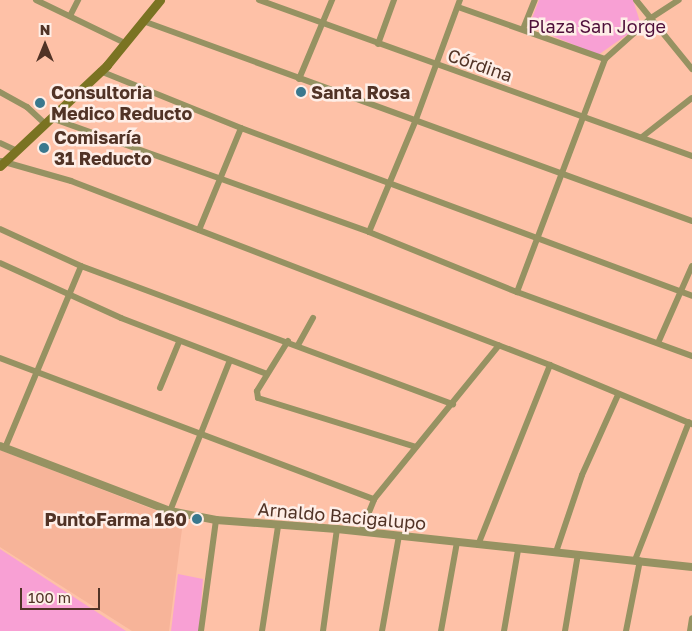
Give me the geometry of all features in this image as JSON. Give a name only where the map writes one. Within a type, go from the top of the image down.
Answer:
[{"type":"main road","points":[[2,163],[17,151],[100,71],[160,0]]},
{"type":"street","points":[[36,0],[125,43]]},
{"type":"street","points":[[70,16],[78,0]]},
{"type":"street","name":"Córdina","points":[[261,0],[437,66],[692,156]]},
{"type":"street","points":[[299,79],[332,0]]},
{"type":"street","points":[[378,44],[394,0]]},
{"type":"street","points":[[369,232],[416,122],[460,0]]},
{"type":"street","points":[[523,30],[534,0]]},
{"type":"street","points":[[636,0],[692,69]]},
{"type":"street","points":[[517,292],[604,60],[651,18],[678,0]]},
{"type":"street","points":[[458,7],[604,60]]},
{"type":"street","points":[[143,21],[692,221]]},
{"type":"street","points":[[100,71],[241,128],[692,296]]},
{"type":"street","points":[[0,92],[48,121],[369,232],[517,292],[692,356]]},
{"type":"street","points":[[642,137],[692,98]]},
{"type":"street","points":[[199,230],[241,128]]},
{"type":"street","points":[[0,143],[17,151]]},
{"type":"street","points":[[2,163],[71,181],[499,345],[690,423],[637,560],[626,631]]},
{"type":"street","points":[[0,229],[81,266],[288,341],[453,404]]},
{"type":"street","points":[[0,263],[179,342],[267,374]]},
{"type":"street","points":[[3,447],[39,372],[81,266]]},
{"type":"street","points":[[658,343],[692,266]]},
{"type":"street","points":[[298,345],[313,318]]},
{"type":"street","points":[[288,341],[257,391],[261,400],[320,415],[416,448]]},
{"type":"street","points":[[160,388],[179,342]]},
{"type":"street","points":[[361,532],[374,500],[499,345]]},
{"type":"street","points":[[0,358],[374,500]]},
{"type":"street","points":[[170,511],[230,360]]},
{"type":"street","points":[[478,545],[550,365]]},
{"type":"street","points":[[556,552],[582,475],[618,395]]},
{"type":"street","name":"Arnaldo Bacigalupo","points":[[3,447],[170,511],[216,520],[337,529],[518,550],[578,554],[692,567]]},
{"type":"street","points":[[201,631],[216,520]]},
{"type":"street","points":[[262,631],[278,526]]},
{"type":"street","points":[[323,631],[337,529]]},
{"type":"street","points":[[382,631],[399,536]]},
{"type":"street","points":[[442,631],[457,542]]},
{"type":"street","points":[[504,631],[518,550]]},
{"type":"street","points":[[565,631],[578,554]]},
{"type":"street","points":[[690,631],[692,618]]},
{"type":"shaded area","points":[[0,450],[183,521],[169,631],[132,631],[0,547]]},
{"type":"green space","name":"Plaza San Jorge","points":[[539,0],[633,0],[641,25],[598,55],[529,26]]},
{"type":"green space","points":[[0,549],[126,631],[0,631]]},
{"type":"green space","points":[[178,574],[203,579],[199,631],[171,631]]},
{"type":"place","name":"Santa Rosa","points":[[301,92]]},
{"type":"place","name":"Consultoria Medico Reducto","points":[[40,103]]},
{"type":"place","name":"Comisaría 31 Reducto","points":[[44,148]]},
{"type":"place","name":"PuntoFarma 160","points":[[197,519]]}]
